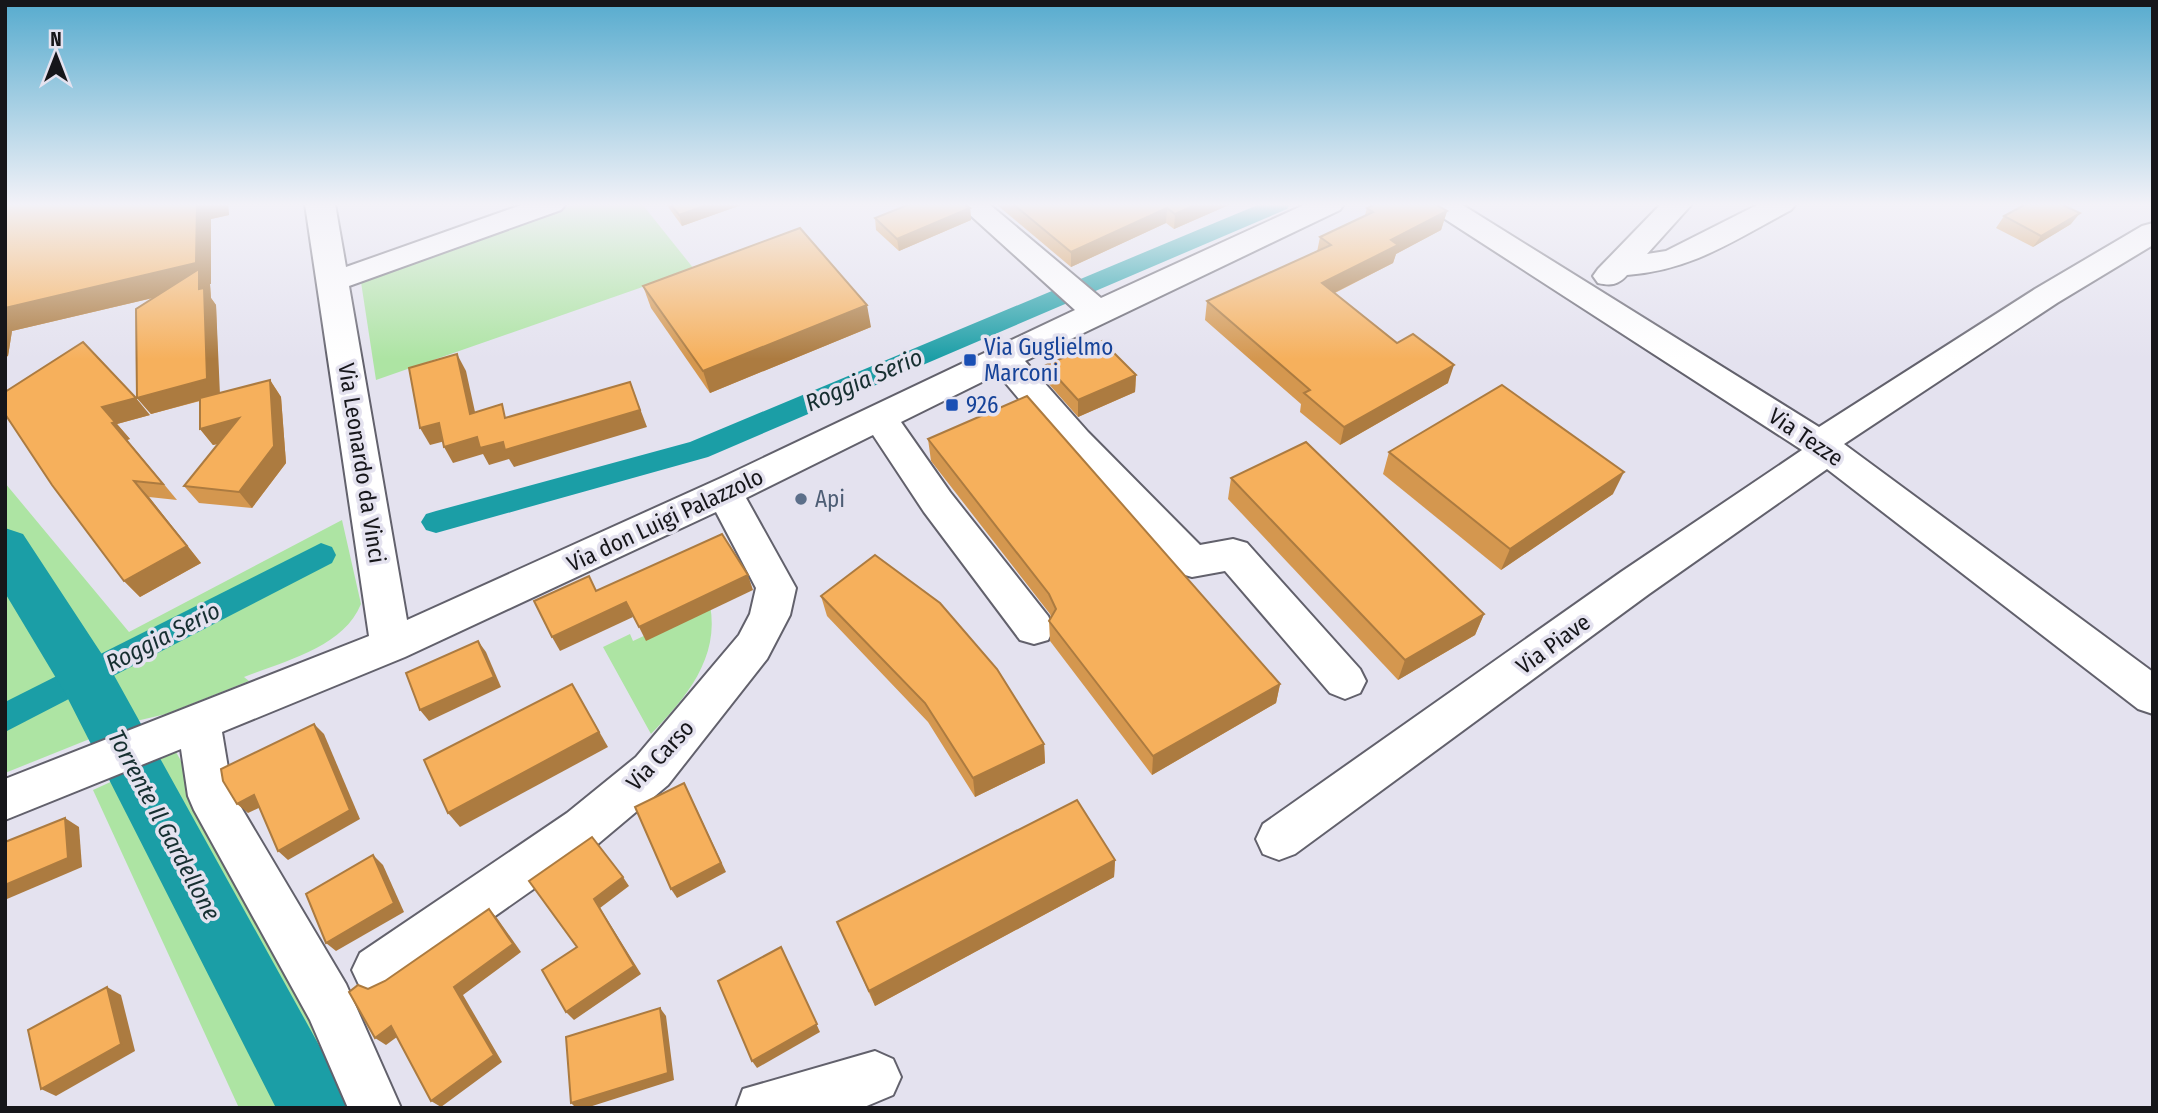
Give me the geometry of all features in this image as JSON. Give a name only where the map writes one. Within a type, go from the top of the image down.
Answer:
[{"type":"street","name":"Via Leonardo da Vinci","points":[[327,256],[391,645]]},
{"type":"street","points":[[331,281],[409,256]]},
{"type":"street","points":[[1032,256],[1078,296]]},
{"type":"street","name":"Via don Luigi Palazzolo","points":[[5,800],[391,645],[724,493],[1004,359],[1078,296],[1184,256]]},
{"type":"street","name":"Via Tezze","points":[[1525,256],[1824,447],[2153,696]]},
{"type":"street","points":[[1588,295],[1628,256]]},
{"type":"street","points":[[1619,266],[1681,256]]},
{"type":"street","name":"Via Piave","points":[[1279,839],[1824,447],[2023,311],[2114,256]]},
{"type":"street","points":[[1004,359],[1075,441],[1192,562],[1233,554],[1345,681]]},
{"type":"street","points":[[880,418],[937,502],[1034,628]]},
{"type":"street","name":"Via Carso","points":[[377,970],[583,828],[652,771],[752,647],[770,615],[776,588],[724,493]]},
{"type":"street","points":[[180,730],[210,796],[328,1002],[375,1108]]},
{"type":"street","points":[[762,1108],[844,1088],[875,1077]]},
{"type":"green space","points":[[432,256],[684,256],[694,269],[376,380],[361,282]]},
{"type":"green space","points":[[5,483],[129,632],[342,520],[361,604],[341,632],[327,642],[244,677],[249,681],[166,714],[132,722],[5,773]]},
{"type":"green space","points":[[710,605],[712,624],[705,660],[688,691],[651,734],[603,647],[630,634],[633,641]]},
{"type":"green space","points":[[176,752],[375,1108],[239,1108],[93,790]]},
{"type":"building","points":[[5,256],[196,256],[196,263],[5,308]]},
{"type":"building","points":[[724,256],[824,256],[867,305],[703,371],[643,286]]},
{"type":"building","points":[[1307,256],[1376,256],[1322,283],[1397,343],[1413,334],[1454,365],[1344,427],[1304,393],[1310,390],[1207,301]]},
{"type":"building","points":[[199,269],[199,289],[204,288],[207,379],[137,398],[136,309]]},
{"type":"building","points":[[1102,341],[1136,375],[1078,400],[1046,365]]},
{"type":"building","points":[[83,342],[136,398],[102,407],[163,484],[134,481],[187,546],[124,581],[52,485],[5,414],[5,392]]},
{"type":"building","points":[[457,354],[470,414],[502,404],[505,418],[630,382],[640,410],[505,450],[503,442],[480,448],[477,437],[444,447],[439,423],[420,428],[409,368]]},
{"type":"building","points":[[270,380],[274,446],[239,492],[184,486],[239,418],[200,429],[200,398]]},
{"type":"building","points":[[1502,385],[1624,472],[1510,549],[1389,452]]},
{"type":"building","points":[[1027,396],[1280,684],[1153,756],[1049,621],[1056,609],[1049,594],[928,439]]},
{"type":"building","points":[[1306,442],[1484,614],[1405,660],[1231,478]]},
{"type":"building","points":[[722,534],[748,575],[639,627],[626,602],[552,637],[534,601],[589,576],[596,591]]},
{"type":"building","points":[[875,555],[940,603],[997,669],[1044,744],[973,778],[925,703],[821,596]]},
{"type":"building","points":[[478,641],[494,677],[420,710],[406,673]]},
{"type":"building","points":[[572,684],[599,732],[448,813],[424,760]]},
{"type":"building","points":[[314,724],[350,810],[278,851],[254,795],[237,804],[223,781],[221,769]]},
{"type":"building","points":[[684,783],[721,863],[671,889],[635,807]]},
{"type":"building","points":[[1077,800],[1115,860],[869,991],[837,922]]},
{"type":"building","points":[[65,818],[68,858],[5,885],[5,842]]},
{"type":"building","points":[[592,837],[623,877],[594,899],[634,966],[566,1012],[542,970],[577,947],[529,881]]},
{"type":"building","points":[[373,855],[394,903],[326,943],[306,894]]},
{"type":"building","points":[[489,909],[513,944],[454,987],[494,1055],[431,1101],[391,1026],[375,1038],[349,992],[358,985],[368,989],[385,981]]},
{"type":"building","points":[[781,947],[817,1024],[752,1061],[718,981]]},
{"type":"building","points":[[107,987],[121,1044],[41,1089],[28,1030]]},
{"type":"building","points":[[660,1008],[668,1073],[571,1103],[566,1037]]},
{"type":"waterway","name":"Roggia Serio","points":[[436,522],[698,450],[1156,256]]},
{"type":"waterway","name":"Torrente Il Gardellone","points":[[5,548],[85,676],[315,1108]]},
{"type":"waterway","name":"Roggia Serio","points":[[5,718],[321,555]]},
{"type":"place","name":"Via Guglielmo Marconi","points":[[970,360]]},
{"type":"place","name":"926","points":[[952,405]]},
{"type":"place","name":"Api","points":[[801,499]]}]
